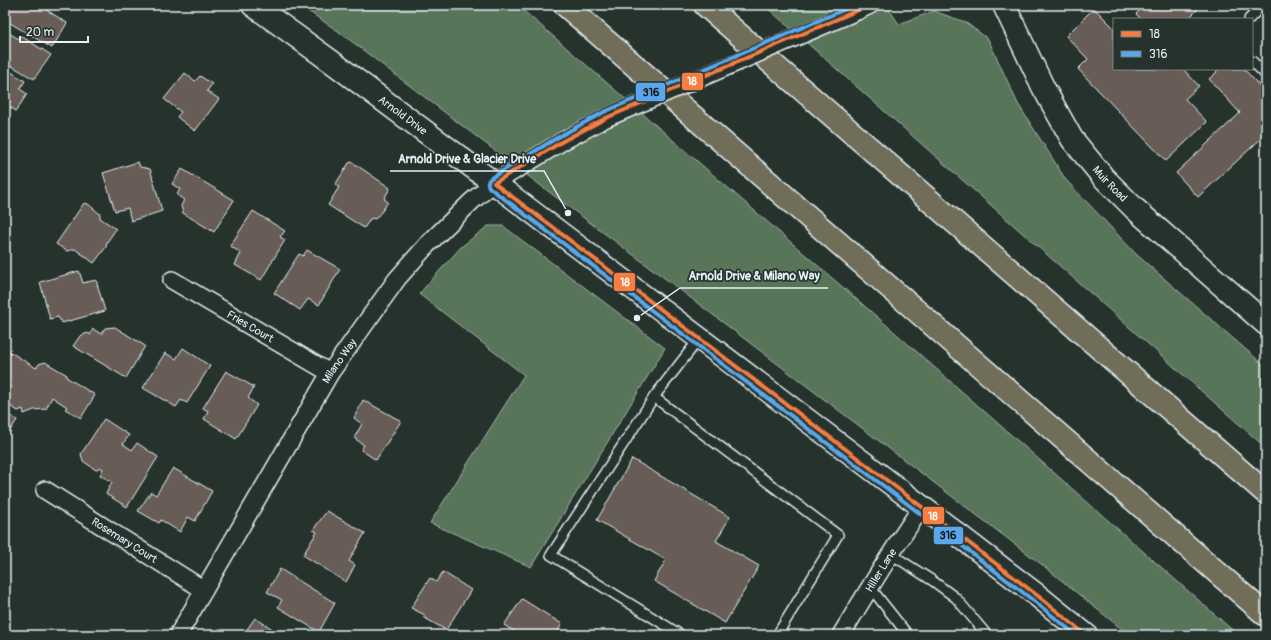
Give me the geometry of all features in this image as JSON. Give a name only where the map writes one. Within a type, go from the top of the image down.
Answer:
[{"type":"highway","points":[[565,5],[1266,615]]},
{"type":"highway","points":[[705,5],[1266,493]]},
{"type":"street","name":"Arnold Drive","points":[[253,5],[494,183],[922,507],[1038,596],[1086,635]]},
{"type":"street","name":"Muir Road","points":[[1004,5],[1043,87],[1072,139],[1103,177],[1135,209],[1261,317]]},
{"type":"street","name":"Milano Way","points":[[178,635],[330,373],[397,279],[427,245],[472,201],[494,183],[563,141],[606,118],[863,8]]},
{"type":"street","name":"Fries Court","points":[[172,280],[330,373]]},
{"type":"street","name":"Rosemary Court","points":[[45,490],[204,590]]},
{"type":"street","name":"Hiller Lane","points":[[841,635],[922,507]]},
{"type":"lane","points":[[1249,18],[1264,5]]},
{"type":"lane","points":[[1253,62],[1266,75]]},
{"type":"lane","points":[[681,635],[551,555],[654,398],[699,339]]},
{"type":"lane","points":[[654,398],[838,535],[777,635]]},
{"type":"lane","points":[[891,554],[956,598],[987,635]]},
{"type":"lane","points":[[870,587],[908,635]]},
{"type":"green space","points":[[299,5],[517,5],[891,329],[1238,635],[1129,635],[1045,567],[671,283],[338,31]]},
{"type":"green space","points":[[764,5],[886,5],[899,24],[934,11],[965,22],[988,39],[1018,104],[1066,180],[1137,255],[1266,367],[1266,448]]},
{"type":"green space","points":[[488,226],[503,226],[665,348],[531,567],[430,523],[524,375],[419,294],[461,247]]},
{"type":"building","points":[[7,5],[39,5],[67,23],[52,48],[5,20],[5,8]]},
{"type":"building","points":[[1145,5],[1202,5],[1189,18],[1140,18],[1136,14]]},
{"type":"building","points":[[1094,8],[1113,27],[1113,70],[1184,70],[1199,86],[1185,99],[1207,122],[1166,161],[1078,69],[1088,59],[1066,36]]},
{"type":"building","points":[[5,31],[19,39],[21,36],[51,55],[34,79],[5,62]]},
{"type":"building","points":[[5,70],[25,81],[20,89],[27,94],[16,111],[5,104]]},
{"type":"building","points":[[1216,70],[1245,70],[1266,93],[1266,134],[1198,197],[1176,173],[1240,113],[1209,79],[1217,72]]},
{"type":"building","points":[[185,73],[195,81],[200,76],[212,84],[207,91],[219,99],[195,131],[177,117],[181,112],[164,99]]},
{"type":"building","points":[[138,162],[140,167],[150,169],[162,211],[131,221],[128,208],[115,211],[103,173]]},
{"type":"building","points":[[352,162],[390,188],[384,199],[388,202],[375,219],[371,218],[364,228],[328,205],[339,187],[335,185],[349,163]]},
{"type":"building","points":[[182,169],[234,200],[214,232],[183,213],[181,206],[184,200],[177,195],[180,189],[172,184]]},
{"type":"building","points":[[84,203],[88,204],[100,214],[100,218],[116,229],[107,242],[106,247],[94,263],[75,249],[67,251],[56,244]]},
{"type":"building","points":[[253,211],[285,231],[280,237],[285,240],[261,280],[235,265],[241,253],[230,246]]},
{"type":"building","points":[[307,250],[340,269],[319,305],[308,299],[300,310],[274,293],[299,254],[303,256]]},
{"type":"building","points":[[79,271],[83,283],[96,280],[105,311],[62,323],[58,317],[50,319],[40,282]]},
{"type":"building","points":[[115,327],[145,346],[126,378],[73,346],[80,336],[88,333],[90,335],[93,329],[101,334],[105,328]]},
{"type":"building","points":[[183,348],[210,366],[187,403],[181,400],[176,407],[143,388],[165,353],[176,359]]},
{"type":"building","points":[[7,350],[36,368],[39,364],[45,362],[67,375],[66,377],[95,395],[81,418],[65,409],[67,407],[52,397],[46,409],[34,410],[24,414],[23,409],[18,411],[5,403],[5,352]]},
{"type":"building","points":[[226,371],[254,387],[248,398],[257,405],[236,439],[204,419],[208,411],[203,408]]},
{"type":"building","points":[[363,400],[401,421],[376,460],[361,450],[364,445],[354,438],[362,424],[354,418]]},
{"type":"building","points":[[5,412],[17,420],[9,432],[5,430]]},
{"type":"building","points":[[104,419],[129,435],[123,444],[132,450],[137,443],[158,457],[127,507],[106,494],[112,482],[100,475],[103,469],[100,467],[96,470],[83,461],[81,454]]},
{"type":"building","points":[[632,459],[730,517],[716,541],[759,566],[725,623],[654,581],[666,560],[597,520]]},
{"type":"building","points":[[173,468],[212,491],[195,521],[188,517],[180,532],[161,520],[159,523],[138,511],[151,492],[156,495]]},
{"type":"building","points":[[327,511],[365,533],[349,561],[355,565],[346,582],[303,555],[317,532],[313,530]]},
{"type":"building","points":[[280,569],[335,603],[319,632],[278,607],[282,600],[267,592]]},
{"type":"building","points":[[443,572],[471,590],[446,630],[423,617],[425,615],[411,608],[430,578],[436,582]]},
{"type":"building","points":[[522,599],[562,624],[555,635],[513,635],[515,632],[504,625]]},
{"type":"building","points":[[255,618],[282,635],[243,635]]},
{"type":"transit line","name":"316","points":[[855,5],[604,112],[560,136],[491,178],[488,182],[488,186],[918,512],[1076,635]]},
{"type":"transit line","name":"18","points":[[870,5],[606,118],[563,141],[494,183],[922,507],[1038,596],[1086,635]]},
{"type":"place","name":"Arnold Drive & Glacier Drive","points":[[568,213]]},
{"type":"place","name":"Arnold Drive & Milano Way","points":[[637,318]]}]
